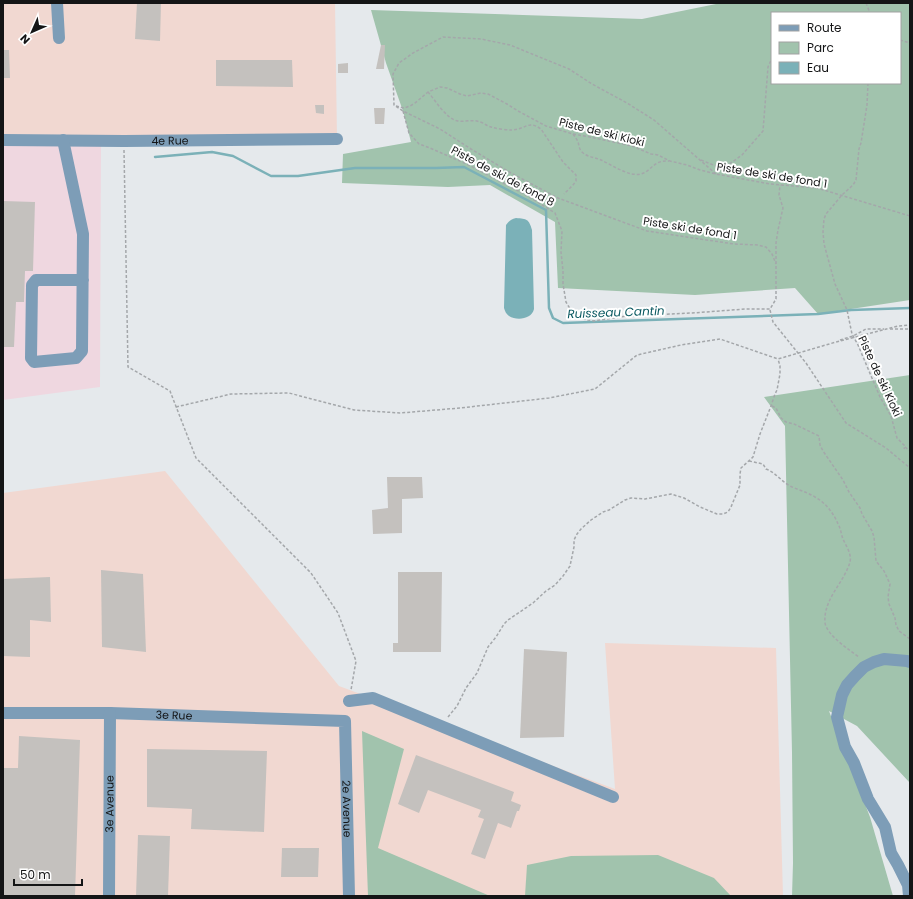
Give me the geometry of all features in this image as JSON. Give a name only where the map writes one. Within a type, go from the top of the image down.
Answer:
[{"type":"street","points":[[57,3],[59,38]]},
{"type":"street","name":"4e Rue","points":[[3,140],[337,139]]},
{"type":"street","points":[[63,140],[83,234],[83,280],[82,351],[76,358],[34,362],[31,358],[32,285],[36,280],[83,280]]},
{"type":"street","points":[[909,896],[908,885],[891,853],[885,827],[868,799],[854,763],[845,747],[836,717],[842,695],[847,685],[864,667],[884,659],[910,662]]},
{"type":"street","points":[[349,701],[373,698],[613,797]]},
{"type":"street","name":"3e Rue","points":[[3,713],[110,713],[345,721]]},
{"type":"street","name":"3e Avenue","points":[[109,896],[110,713]]},
{"type":"street","name":"2e Avenue","points":[[345,721],[349,896]]},
{"type":"path","name":"Piste de ski de fond 1","points":[[394,105],[393,74],[399,63],[412,53],[444,38],[481,38],[510,45],[569,69],[654,120],[716,174]]},
{"type":"path","points":[[699,160],[716,166],[728,165],[742,156],[763,131],[768,67],[771,60]]},
{"type":"path","name":"Piste de ski Kioki","points":[[868,84],[867,105],[859,149],[856,180],[853,186],[842,195],[826,214],[823,232],[824,244],[835,284],[846,310],[853,337],[858,345],[880,397],[891,416],[896,438],[910,451]]},
{"type":"path","name":"Piste de ski Kioki","points":[[394,105],[404,108],[410,106],[428,92],[440,87],[447,88],[467,96],[481,93],[488,94],[546,126],[573,134],[632,146],[670,161],[700,170]]},
{"type":"path","points":[[428,92],[453,120],[479,121],[491,127],[512,130],[530,124],[536,125],[541,129],[563,162],[576,175],[576,181],[573,186],[564,194]]},
{"type":"path","points":[[394,105],[403,111]]},
{"type":"path","name":"Piste ski de fond 1","points":[[403,111],[440,129],[511,174],[558,198],[647,231],[734,244],[758,245],[766,247],[772,254],[776,264]]},
{"type":"path","name":"Piste de ski de fond 8","points":[[403,111],[409,133],[419,144],[469,166],[528,196],[555,213],[562,231],[561,252],[566,302],[573,312],[583,319],[594,321],[626,316],[692,314],[746,309],[770,310]]},
{"type":"path","points":[[573,134],[578,141],[578,146],[582,152],[632,174],[644,173],[656,163],[670,161]]},
{"type":"path","points":[[124,140],[128,367],[170,391],[196,458],[311,572],[338,612],[356,661],[349,701]]},
{"type":"path","name":"Piste de ski de fond 1","points":[[700,170],[762,183],[817,188],[910,216]]},
{"type":"path","points":[[780,185],[779,195],[783,208],[778,230],[776,299],[770,310],[773,322],[806,362],[846,423],[886,448],[910,468]]},
{"type":"path","points":[[176,407],[231,394],[290,393],[354,410],[400,414],[549,398],[595,388],[637,355],[681,345],[720,339],[778,359],[853,337],[910,324]]},
{"type":"path","points":[[853,337],[866,329],[910,329]]},
{"type":"path","points":[[439,726],[454,711],[466,688],[477,673],[488,647],[504,624],[533,603],[563,576],[570,566],[574,540],[581,529],[602,512],[631,498],[644,499],[671,494],[684,498],[717,514],[728,512],[740,485],[741,468],[753,457],[760,434],[775,394],[778,390],[780,366],[778,359]]},
{"type":"path","points":[[771,406],[776,408],[781,418],[786,422],[794,424],[819,436],[820,445],[823,451],[843,480],[848,492],[860,508],[872,531],[876,561],[884,571],[890,584],[888,597],[889,604],[895,618],[896,625],[899,631],[910,639]]},
{"type":"path","points":[[904,450],[905,446]]},
{"type":"path","points":[[749,461],[763,464],[766,469],[772,471],[775,476],[790,486],[820,499],[829,508],[839,525],[851,560],[844,577],[826,609],[825,624],[837,640],[865,663],[870,664]]},
{"type":"shaded area","points":[[3,3],[335,3],[337,139],[3,139]]},
{"type":"shaded area","points":[[3,140],[101,140],[100,387],[3,400]]},
{"type":"shaded area","points":[[165,471],[339,686],[615,789],[605,643],[776,648],[783,896],[3,896],[3,493]]},
{"type":"green space","points":[[721,3],[910,3],[910,300],[818,314],[795,288],[695,295],[558,288],[555,222],[490,185],[448,187],[342,183],[343,154],[411,142],[403,111],[386,63],[371,10],[642,19]]},
{"type":"green space","points":[[910,375],[910,783],[857,726],[829,711],[870,817],[893,896],[792,896],[792,752],[785,426],[764,397]]},
{"type":"green space","points":[[362,731],[404,749],[378,848],[490,896],[368,896]]},
{"type":"green space","points":[[658,855],[714,878],[731,896],[525,896],[527,865],[571,856]]},
{"type":"water","points":[[516,218],[527,220],[532,230],[534,309],[530,315],[520,319],[509,316],[504,308],[506,225],[510,220]]},
{"type":"building","points":[[137,3],[161,3],[160,41],[135,39]]},
{"type":"building","points":[[381,45],[385,45],[384,69],[376,69]]},
{"type":"building","points":[[3,50],[9,50],[10,78],[3,78]]},
{"type":"building","points":[[216,60],[292,60],[293,87],[216,86]]},
{"type":"building","points":[[348,63],[348,73],[338,73],[338,64]]},
{"type":"building","points":[[315,105],[324,105],[324,114],[316,113]]},
{"type":"building","points":[[374,108],[385,108],[384,124],[375,124]]},
{"type":"building","points":[[3,201],[35,202],[33,271],[25,271],[24,302],[16,302],[14,347],[3,347]]},
{"type":"building","points":[[387,477],[422,477],[423,498],[402,499],[402,533],[373,534],[372,510],[388,508]]},
{"type":"building","points":[[101,570],[143,574],[146,652],[102,647]]},
{"type":"building","points":[[398,572],[442,572],[441,652],[393,652],[393,643],[398,643]]},
{"type":"building","points":[[50,577],[51,622],[30,620],[30,657],[3,656],[3,579]]},
{"type":"building","points":[[524,649],[567,652],[564,737],[520,738]]},
{"type":"building","points":[[19,736],[80,740],[75,896],[3,896],[3,768],[18,768]]},
{"type":"building","points":[[147,749],[267,751],[264,832],[191,829],[192,809],[147,807]]},
{"type":"building","points":[[416,755],[514,792],[511,801],[521,805],[519,811],[517,811],[511,828],[498,823],[485,859],[471,854],[484,819],[478,817],[481,810],[428,790],[419,813],[398,804]]},
{"type":"building","points":[[138,835],[170,836],[168,896],[136,896]]},
{"type":"building","points":[[282,848],[319,848],[318,877],[281,877]]},
{"type":"waterway","name":"Ruisseau Cantin","points":[[155,157],[212,152],[233,156],[271,176],[298,176],[355,168],[464,167],[546,210],[549,308],[553,318],[563,323],[818,314],[851,310],[910,308]]}]
